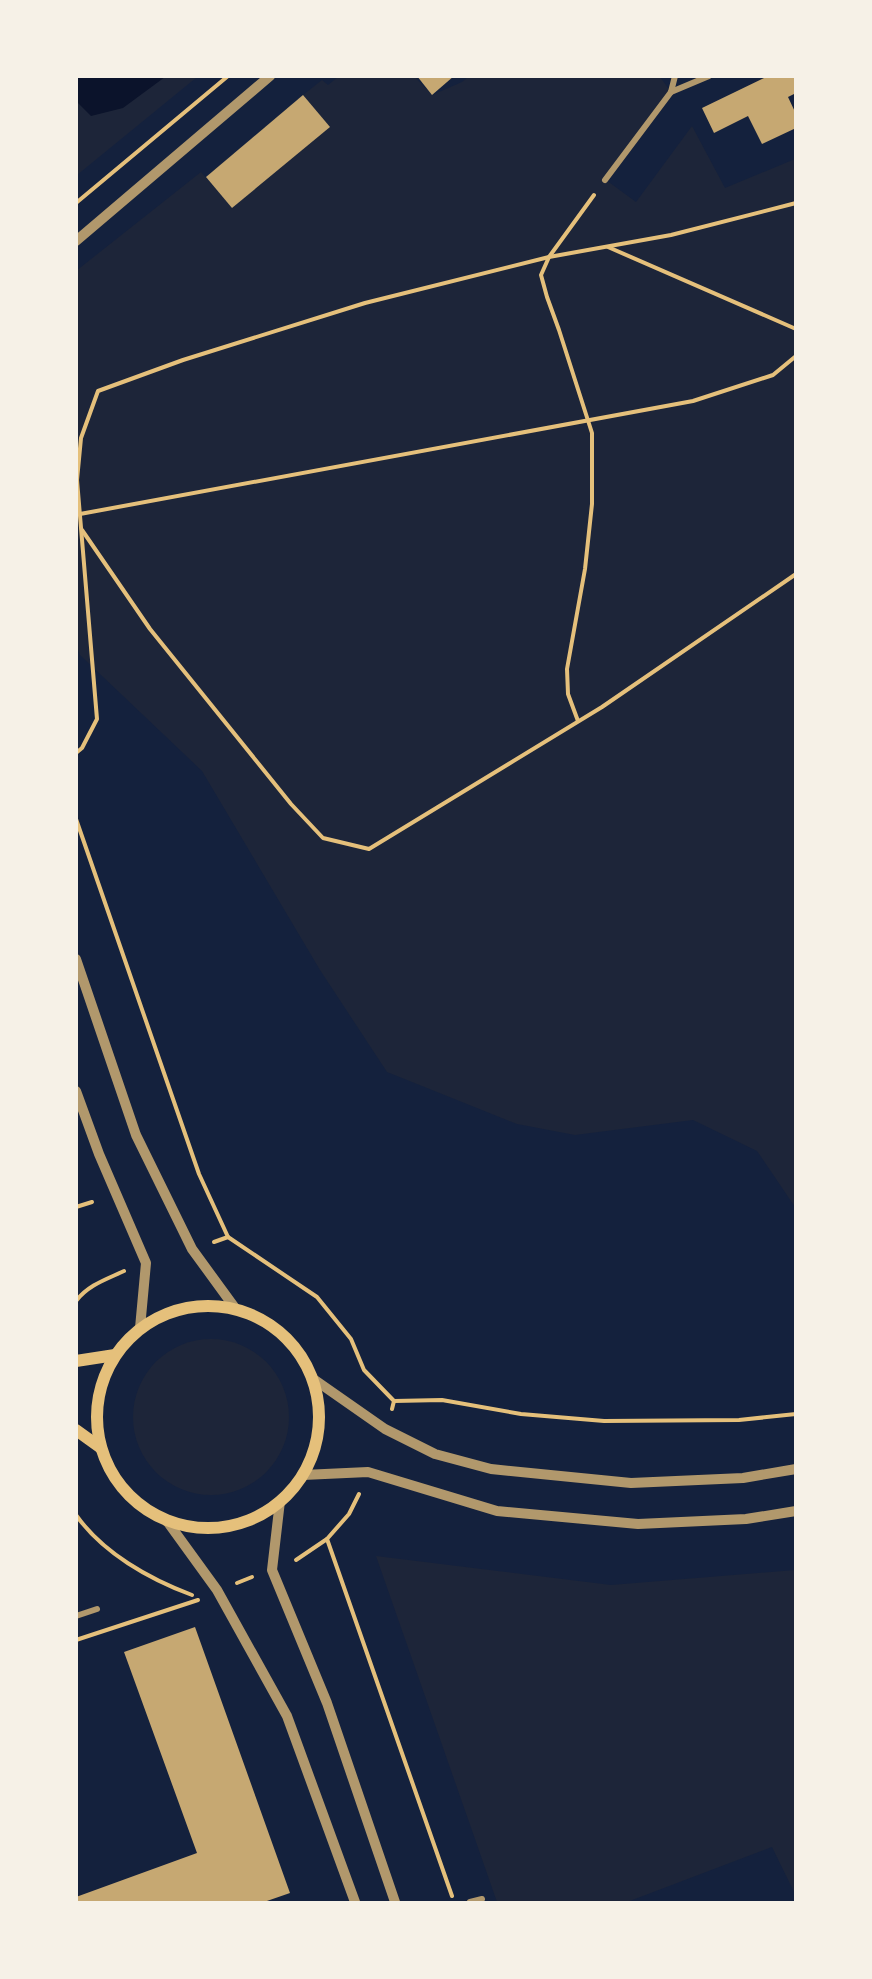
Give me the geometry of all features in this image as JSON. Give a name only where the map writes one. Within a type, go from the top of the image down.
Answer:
[{"type":"main road","points":[[202,1305],[235,1308],[268,1323],[294,1346],[312,1378],[319,1411],[316,1444],[303,1475],[280,1501],[255,1518],[226,1527],[196,1528],[167,1521],[138,1504],[115,1479],[101,1448],[96,1416],[101,1384],[115,1355],[140,1328],[170,1312],[191,1307],[202,1305]]},
{"type":"main road","points":[[76,1361],[115,1355]]},
{"type":"main road","points":[[76,1430],[101,1448]]},
{"type":"street","points":[[76,241],[270,76]]},
{"type":"street","points":[[605,180],[671,92],[675,76]]},
{"type":"street","points":[[671,92],[709,76]]},
{"type":"street","points":[[76,959],[136,1135],[192,1249],[235,1308]]},
{"type":"street","points":[[76,1091],[99,1154],[146,1263],[140,1328]]},
{"type":"street","points":[[312,1378],[385,1429],[435,1454],[491,1469],[631,1483],[743,1478],[795,1469]]},
{"type":"street","points":[[303,1475],[368,1472],[497,1511],[638,1524],[746,1519],[795,1511]]},
{"type":"street","points":[[280,1501],[272,1570],[327,1703],[395,1902]]},
{"type":"street","points":[[167,1521],[217,1590],[287,1716],[355,1902]]},
{"type":"street","points":[[76,1616],[97,1609]]},
{"type":"street","points":[[470,1902],[482,1899]]},
{"type":"path","points":[[76,203],[228,76]]},
{"type":"path","points":[[578,721],[568,694],[567,669],[585,569],[592,504],[592,433],[541,275],[549,256],[605,180]]},
{"type":"path","points":[[76,753],[82,748],[97,718],[77,480],[81,438],[98,392],[183,360],[365,303],[549,256],[671,235],[795,203]]},
{"type":"path","points":[[607,246],[795,329]]},
{"type":"path","points":[[80,514],[693,401],[773,375],[795,356]]},
{"type":"path","points":[[81,530],[150,629],[291,804],[323,838],[369,849],[602,707],[795,574]]},
{"type":"path","points":[[76,819],[199,1174],[228,1237],[317,1297],[351,1339],[364,1370],[394,1401],[442,1400],[521,1414],[604,1421],[739,1420],[795,1414]]},
{"type":"path","points":[[76,1207],[92,1202]]},
{"type":"path","points":[[385,1429],[394,1401]]},
{"type":"path","points":[[368,1472],[349,1514],[327,1539],[454,1902]]},
{"type":"path","points":[[76,1640],[202,1599]]},
{"type":"shaded area","points":[[76,77],[165,77],[123,108],[91,116],[77,102]]},
{"type":"shaded area","points":[[77,77],[197,77],[77,175]]},
{"type":"shaded area","points":[[338,77],[415,77],[432,95],[468,77],[660,77],[671,92],[606,180],[636,202],[692,126],[725,188],[795,159],[795,1207],[757,1151],[693,1120],[575,1135],[517,1124],[387,1072],[320,970],[202,771],[80,655],[76,644],[76,271],[201,172],[232,208],[330,127],[303,95],[322,80],[328,85]]},
{"type":"shaded area","points":[[211,1339],[226,1340],[241,1345],[266,1362],[283,1387],[288,1402],[288,1432],[283,1447],[266,1472],[241,1489],[226,1494],[211,1495],[196,1494],[181,1489],[156,1472],[139,1447],[134,1432],[133,1417],[134,1402],[139,1387],[156,1362],[181,1345],[196,1340]]},
{"type":"shaded area","points":[[376,1556],[611,1585],[795,1570],[795,1894],[772,1847],[627,1902],[497,1902]]},
{"type":"building","points":[[417,76],[454,76],[432,95]]},
{"type":"building","points":[[768,76],[796,76],[796,93],[788,97],[796,114],[796,128],[762,144],[748,116],[714,133],[702,108]]},
{"type":"building","points":[[303,95],[330,127],[232,208],[206,177]]},
{"type":"building","points":[[195,1627],[290,1893],[264,1902],[76,1902],[76,1897],[197,1853],[124,1652]]}]
